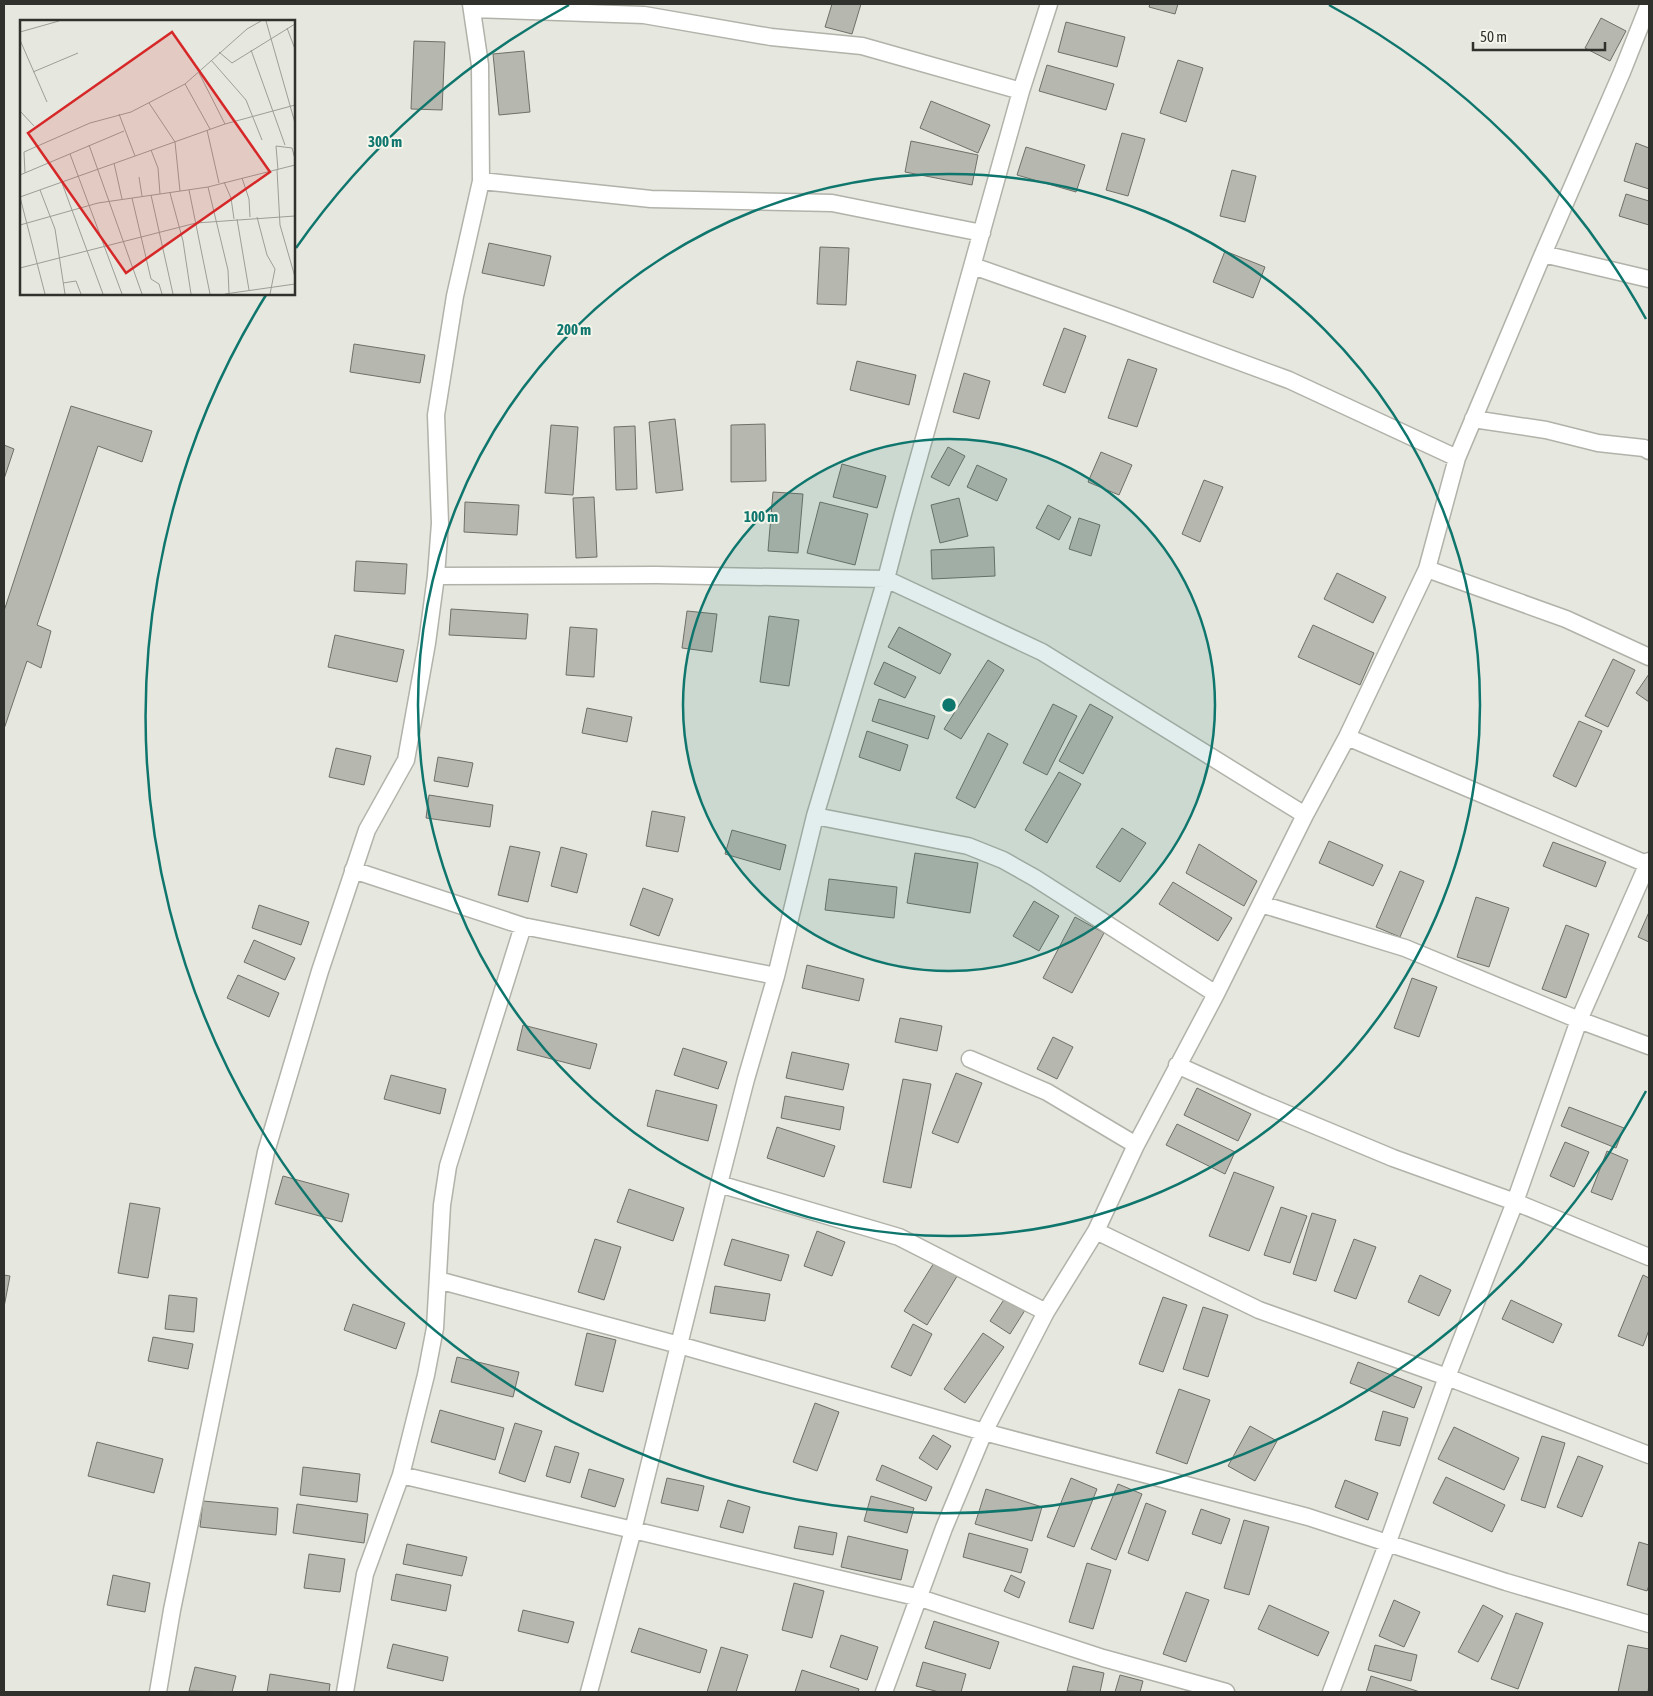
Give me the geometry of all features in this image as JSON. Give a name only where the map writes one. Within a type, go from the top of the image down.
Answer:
[{"type":"street","points":[[590,1692],[633,1530],[746,1079],[776,976],[815,816],[886,579],[902,514],[1021,91],[1049,4]]},
{"type":"street","points":[[884,1692],[920,1598],[944,1528],[984,1432],[1046,1312],[1096,1230],[1136,1145],[1216,994],[1304,814],[1346,737],[1427,569],[1457,458],[1542,254],[1622,72],[1649,4]]},
{"type":"street","points":[[158,1692],[178,1581],[266,1152],[320,971],[367,830],[406,760],[427,643],[436,576],[440,523],[436,415],[455,296],[482,181],[480,65],[471,7],[644,15],[771,37],[862,46],[1021,91]]},
{"type":"street","points":[[482,181],[651,199],[832,203],[982,233]]},
{"type":"street","points":[[1542,254],[1649,279]]},
{"type":"street","points":[[972,266],[1289,380],[1457,458]]},
{"type":"street","points":[[1473,419],[1546,430],[1598,443],[1644,448],[1649,451]]},
{"type":"street","points":[[1427,569],[1566,619],[1649,657]]},
{"type":"street","points":[[436,576],[656,575],[886,579],[1042,652],[1304,814]]},
{"type":"street","points":[[1332,1692],[1447,1377],[1515,1202],[1579,1020],[1649,863],[1346,737]]},
{"type":"street","points":[[815,816],[968,846],[1003,860],[1035,878],[1216,994]]},
{"type":"street","points":[[354,870],[523,926],[776,976]]},
{"type":"street","points":[[1261,904],[1405,948],[1579,1020],[1649,1046]]},
{"type":"street","points":[[345,1692],[365,1574],[401,1475],[426,1375],[433,1338],[442,1205],[448,1166],[523,926]]},
{"type":"street","points":[[970,1059],[1047,1092],[1136,1145]]},
{"type":"street","points":[[1178,1065],[1261,1103],[1393,1158],[1515,1202],[1649,1258]]},
{"type":"street","points":[[719,1184],[899,1237],[1046,1312]]},
{"type":"street","points":[[1096,1230],[1259,1310],[1447,1377],[1649,1455]]},
{"type":"street","points":[[438,1280],[679,1345],[984,1432],[1308,1517],[1506,1582],[1649,1624]]},
{"type":"street","points":[[401,1475],[920,1598],[1103,1658],[1226,1692]]},
{"type":"building","points":[[832,4],[861,4],[852,34],[825,27]]},
{"type":"building","points":[[1150,4],[1178,4],[1175,14],[1149,7]]},
{"type":"building","points":[[1601,18],[1626,31],[1610,61],[1585,48]]},
{"type":"building","points":[[1066,22],[1125,37],[1117,67],[1058,52]]},
{"type":"building","points":[[414,41],[445,42],[442,110],[411,109]]},
{"type":"building","points":[[524,51],[530,112],[499,115],[493,54]]},
{"type":"building","points":[[1178,60],[1203,68],[1186,122],[1160,113]]},
{"type":"building","points":[[1047,65],[1114,84],[1106,110],[1039,91]]},
{"type":"building","points":[[931,101],[990,125],[978,153],[920,128]]},
{"type":"building","points":[[1122,133],[1145,139],[1128,196],[1106,190]]},
{"type":"building","points":[[911,141],[978,155],[972,185],[905,172]]},
{"type":"building","points":[[1636,143],[1649,148],[1649,189],[1624,181]]},
{"type":"building","points":[[1026,147],[1085,165],[1076,192],[1017,175]]},
{"type":"building","points":[[1232,170],[1256,176],[1245,222],[1220,216]]},
{"type":"building","points":[[1626,194],[1649,201],[1649,225],[1619,216]]},
{"type":"building","points":[[489,243],[551,256],[544,286],[482,273]]},
{"type":"building","points":[[820,247],[849,248],[846,305],[817,304]]},
{"type":"building","points":[[1225,251],[1265,267],[1253,298],[1213,282]]},
{"type":"building","points":[[1064,328],[1086,336],[1065,393],[1043,385]]},
{"type":"building","points":[[354,344],[425,355],[420,383],[350,372]]},
{"type":"building","points":[[1128,359],[1157,369],[1137,427],[1108,418]]},
{"type":"building","points":[[857,361],[916,375],[909,405],[850,390]]},
{"type":"building","points":[[964,373],[990,381],[979,419],[953,412]]},
{"type":"building","points":[[71,406],[152,431],[142,462],[98,446],[37,625],[51,631],[41,668],[27,661],[4,729],[4,611]]},
{"type":"building","points":[[675,419],[683,490],[656,493],[649,422]]},
{"type":"building","points":[[765,424],[766,481],[731,482],[731,425]]},
{"type":"building","points":[[551,425],[578,427],[573,495],[545,493]]},
{"type":"building","points":[[635,426],[637,489],[616,490],[614,427]]},
{"type":"building","points":[[4,445],[14,449],[4,479]]},
{"type":"building","points":[[948,447],[965,456],[949,486],[931,477]]},
{"type":"building","points":[[1101,452],[1132,465],[1119,495],[1088,482]]},
{"type":"building","points":[[842,464],[886,476],[877,508],[833,497]]},
{"type":"building","points":[[977,465],[1007,479],[997,501],[967,487]]},
{"type":"building","points":[[1204,480],[1223,487],[1200,542],[1182,534]]},
{"type":"building","points":[[773,492],[803,494],[798,553],[768,551]]},
{"type":"building","points":[[594,497],[597,557],[576,558],[573,498]]},
{"type":"building","points":[[959,498],[968,536],[940,543],[931,505]]},
{"type":"building","points":[[465,502],[519,505],[517,535],[464,532]]},
{"type":"building","points":[[820,502],[868,514],[855,565],[807,553]]},
{"type":"building","points":[[1048,505],[1071,517],[1059,540],[1036,528]]},
{"type":"building","points":[[1079,518],[1100,525],[1091,556],[1069,549]]},
{"type":"building","points":[[994,547],[995,576],[932,579],[931,550]]},
{"type":"building","points":[[356,561],[407,564],[405,594],[354,591]]},
{"type":"building","points":[[1337,573],[1386,597],[1373,623],[1324,599]]},
{"type":"building","points":[[451,609],[528,614],[526,639],[449,635]]},
{"type":"building","points":[[687,611],[717,614],[712,652],[682,648]]},
{"type":"building","points":[[769,616],[799,620],[789,686],[760,682]]},
{"type":"building","points":[[1313,625],[1374,653],[1360,685],[1298,657]]},
{"type":"building","points":[[570,627],[597,629],[594,677],[566,675]]},
{"type":"building","points":[[899,627],[951,654],[940,674],[888,647]]},
{"type":"building","points":[[335,635],[404,650],[397,682],[328,667]]},
{"type":"building","points":[[1613,659],[1635,670],[1608,727],[1585,716]]},
{"type":"building","points":[[988,660],[1004,670],[961,739],[944,729]]},
{"type":"building","points":[[884,662],[916,677],[905,698],[874,684]]},
{"type":"building","points":[[1649,674],[1649,702],[1636,693]]},
{"type":"building","points":[[879,699],[935,716],[928,739],[872,721]]},
{"type":"building","points":[[1053,704],[1077,716],[1047,775],[1023,763]]},
{"type":"building","points":[[1090,704],[1113,717],[1083,774],[1059,761]]},
{"type":"building","points":[[587,708],[632,717],[627,742],[582,733]]},
{"type":"building","points":[[1579,721],[1602,731],[1576,787],[1553,776]]},
{"type":"building","points":[[867,731],[908,745],[900,771],[859,757]]},
{"type":"building","points":[[988,733],[1008,744],[975,808],[956,798]]},
{"type":"building","points":[[336,748],[371,756],[364,785],[329,777]]},
{"type":"building","points":[[438,757],[473,763],[468,787],[434,781]]},
{"type":"building","points":[[1059,772],[1081,784],[1047,843],[1025,830]]},
{"type":"building","points":[[429,795],[493,805],[490,827],[426,818]]},
{"type":"building","points":[[652,811],[685,817],[678,852],[646,846]]},
{"type":"building","points":[[1122,828],[1146,843],[1120,882],[1096,867]]},
{"type":"building","points":[[732,830],[786,845],[780,870],[725,854]]},
{"type":"building","points":[[1329,841],[1383,865],[1373,886],[1319,863]]},
{"type":"building","points":[[1553,842],[1606,862],[1596,887],[1543,866]]},
{"type":"building","points":[[1199,844],[1257,881],[1244,906],[1186,873]]},
{"type":"building","points":[[510,846],[540,852],[528,902],[498,895]]},
{"type":"building","points":[[561,847],[587,854],[577,893],[551,886]]},
{"type":"building","points":[[915,853],[978,863],[970,913],[907,903]]},
{"type":"building","points":[[1400,871],[1424,881],[1400,937],[1376,927]]},
{"type":"building","points":[[829,879],[897,887],[894,918],[825,910]]},
{"type":"building","points":[[1173,882],[1232,918],[1218,941],[1159,904]]},
{"type":"building","points":[[643,888],[673,899],[659,936],[630,925]]},
{"type":"building","points":[[1476,897],[1509,908],[1489,967],[1457,957]]},
{"type":"building","points":[[1034,901],[1059,916],[1039,951],[1013,936]]},
{"type":"building","points":[[259,905],[309,922],[301,945],[252,928]]},
{"type":"building","points":[[1649,912],[1649,942],[1638,937]]},
{"type":"building","points":[[1075,917],[1104,933],[1072,993],[1043,978]]},
{"type":"building","points":[[1566,925],[1589,934],[1566,998],[1542,989]]},
{"type":"building","points":[[254,940],[295,958],[285,980],[244,962]]},
{"type":"building","points":[[807,965],[864,979],[859,1001],[802,988]]},
{"type":"building","points":[[238,975],[279,993],[269,1017],[227,998]]},
{"type":"building","points":[[1412,978],[1437,987],[1419,1037],[1394,1028]]},
{"type":"building","points":[[900,1018],[942,1026],[937,1051],[895,1042]]},
{"type":"building","points":[[523,1025],[597,1044],[590,1069],[517,1050]]},
{"type":"building","points":[[1053,1037],[1073,1047],[1057,1079],[1037,1069]]},
{"type":"building","points":[[683,1048],[727,1062],[718,1089],[674,1075]]},
{"type":"building","points":[[792,1052],[849,1064],[843,1090],[786,1078]]},
{"type":"building","points":[[956,1073],[982,1083],[958,1143],[932,1133]]},
{"type":"building","points":[[391,1075],[446,1089],[440,1114],[384,1099]]},
{"type":"building","points":[[903,1079],[931,1084],[911,1188],[883,1182]]},
{"type":"building","points":[[1197,1088],[1251,1114],[1238,1141],[1184,1115]]},
{"type":"building","points":[[656,1090],[717,1105],[708,1141],[647,1126]]},
{"type":"building","points":[[785,1096],[844,1107],[840,1130],[781,1118]]},
{"type":"building","points":[[1569,1107],[1624,1128],[1616,1148],[1561,1126]]},
{"type":"building","points":[[1177,1124],[1235,1152],[1225,1174],[1166,1145]]},
{"type":"building","points":[[777,1127],[835,1146],[824,1177],[767,1158]]},
{"type":"building","points":[[1565,1142],[1589,1152],[1574,1187],[1550,1176]]},
{"type":"building","points":[[1607,1151],[1628,1160],[1612,1200],[1591,1192]]},
{"type":"building","points":[[1234,1172],[1274,1187],[1249,1251],[1209,1236]]},
{"type":"building","points":[[283,1176],[349,1194],[342,1222],[275,1204]]},
{"type":"building","points":[[629,1189],[684,1208],[673,1241],[617,1222]]},
{"type":"building","points":[[130,1203],[160,1208],[148,1278],[118,1273]]},
{"type":"building","points":[[1281,1207],[1307,1216],[1290,1263],[1264,1255]]},
{"type":"building","points":[[1312,1213],[1336,1220],[1316,1281],[1293,1274]]},
{"type":"building","points":[[817,1231],[845,1242],[832,1276],[804,1266]]},
{"type":"building","points":[[595,1239],[621,1247],[604,1300],[578,1292]]},
{"type":"building","points":[[732,1239],[789,1255],[781,1281],[724,1265]]},
{"type":"building","points":[[1354,1239],[1376,1247],[1356,1299],[1334,1291]]},
{"type":"building","points":[[937,1258],[959,1273],[927,1325],[904,1311]]},
{"type":"building","points":[[4,1275],[10,1276],[4,1307]]},
{"type":"building","points":[[1420,1275],[1451,1290],[1439,1316],[1408,1302]]},
{"type":"building","points":[[1643,1275],[1649,1278],[1649,1330],[1643,1346],[1618,1336]]},
{"type":"building","points":[[715,1286],[770,1294],[765,1321],[710,1313]]},
{"type":"building","points":[[169,1295],[197,1298],[194,1332],[165,1329]]},
{"type":"building","points":[[1007,1295],[1027,1307],[1010,1334],[990,1321]]},
{"type":"building","points":[[1163,1297],[1187,1305],[1163,1372],[1139,1364]]},
{"type":"building","points":[[1511,1300],[1562,1324],[1553,1343],[1502,1319]]},
{"type":"building","points":[[353,1304],[405,1323],[396,1349],[344,1330]]},
{"type":"building","points":[[1203,1307],[1228,1315],[1208,1377],[1183,1369]]},
{"type":"building","points":[[913,1324],[932,1334],[911,1376],[891,1367]]},
{"type":"building","points":[[587,1333],[616,1340],[603,1392],[575,1385]]},
{"type":"building","points":[[983,1333],[1004,1347],[965,1403],[944,1389]]},
{"type":"building","points":[[153,1337],[193,1344],[188,1369],[148,1361]]},
{"type":"building","points":[[457,1357],[519,1372],[513,1397],[451,1382]]},
{"type":"building","points":[[1358,1362],[1422,1387],[1414,1408],[1350,1383]]},
{"type":"building","points":[[1179,1389],[1210,1400],[1187,1464],[1156,1453]]},
{"type":"building","points":[[815,1403],[839,1412],[817,1471],[793,1462]]},
{"type":"building","points":[[440,1410],[504,1428],[495,1460],[431,1442]]},
{"type":"building","points":[[1383,1411],[1408,1418],[1400,1446],[1375,1440]]},
{"type":"building","points":[[515,1423],[542,1431],[525,1482],[499,1473]]},
{"type":"building","points":[[1250,1426],[1277,1441],[1255,1481],[1228,1466]]},
{"type":"building","points":[[1454,1427],[1519,1458],[1504,1490],[1438,1459]]},
{"type":"building","points":[[933,1435],[951,1446],[937,1470],[919,1458]]},
{"type":"building","points":[[1542,1436],[1565,1443],[1545,1508],[1521,1500]]},
{"type":"building","points":[[97,1442],[163,1459],[154,1493],[88,1476]]},
{"type":"building","points":[[555,1446],[579,1453],[570,1483],[546,1476]]},
{"type":"building","points":[[1578,1456],[1603,1466],[1582,1517],[1557,1507]]},
{"type":"building","points":[[882,1465],[932,1487],[926,1501],[876,1480]]},
{"type":"building","points":[[303,1467],[360,1474],[357,1502],[300,1495]]},
{"type":"building","points":[[589,1469],[624,1479],[615,1507],[581,1497]]},
{"type":"building","points":[[1446,1477],[1505,1505],[1492,1532],[1433,1503]]},
{"type":"building","points":[[667,1478],[704,1486],[698,1511],[661,1503]]},
{"type":"building","points":[[1071,1478],[1097,1489],[1074,1547],[1047,1537]]},
{"type":"building","points":[[1345,1480],[1378,1493],[1368,1520],[1335,1507]]},
{"type":"building","points":[[1118,1484],[1142,1494],[1116,1560],[1091,1549]]},
{"type":"building","points":[[986,1489],[1042,1507],[1032,1541],[975,1524]]},
{"type":"building","points":[[871,1496],[914,1508],[907,1533],[864,1521]]},
{"type":"building","points":[[728,1500],[750,1507],[743,1533],[720,1527]]},
{"type":"building","points":[[203,1501],[278,1508],[276,1535],[200,1527]]},
{"type":"building","points":[[1146,1503],[1166,1511],[1148,1561],[1128,1553]]},
{"type":"building","points":[[297,1504],[368,1514],[364,1543],[293,1533]]},
{"type":"building","points":[[1201,1509],[1230,1519],[1221,1544],[1192,1534]]},
{"type":"building","points":[[1244,1520],[1269,1527],[1249,1595],[1224,1588]]},
{"type":"building","points":[[799,1526],[837,1533],[833,1555],[794,1548]]},
{"type":"building","points":[[969,1533],[1028,1549],[1021,1573],[963,1557]]},
{"type":"building","points":[[848,1536],[908,1550],[901,1580],[841,1567]]},
{"type":"building","points":[[1639,1542],[1649,1545],[1649,1585],[1647,1591],[1627,1585]]},
{"type":"building","points":[[407,1544],[467,1557],[462,1576],[403,1564]]},
{"type":"building","points":[[309,1554],[345,1559],[340,1592],[304,1588]]},
{"type":"building","points":[[1087,1563],[1111,1570],[1093,1629],[1069,1622]]},
{"type":"building","points":[[396,1574],[451,1585],[446,1611],[391,1600]]},
{"type":"building","points":[[113,1575],[150,1583],[145,1612],[107,1605]]},
{"type":"building","points":[[1011,1575],[1025,1582],[1019,1598],[1004,1591]]},
{"type":"building","points":[[794,1583],[824,1591],[812,1638],[782,1630]]},
{"type":"building","points":[[1186,1592],[1209,1600],[1186,1662],[1163,1654]]},
{"type":"building","points":[[1394,1600],[1420,1612],[1404,1647],[1379,1636]]},
{"type":"building","points":[[1269,1605],[1329,1632],[1318,1656],[1258,1629]]},
{"type":"building","points":[[1483,1605],[1503,1616],[1478,1662],[1458,1652]]},
{"type":"building","points":[[523,1610],[574,1622],[568,1643],[518,1631]]},
{"type":"building","points":[[1516,1613],[1543,1623],[1518,1689],[1491,1679]]},
{"type":"building","points":[[934,1621],[999,1642],[990,1669],[925,1648]]},
{"type":"building","points":[[639,1628],[707,1650],[700,1673],[631,1652]]},
{"type":"building","points":[[841,1635],[878,1647],[867,1680],[830,1667]]},
{"type":"building","points":[[393,1644],[448,1657],[443,1681],[387,1668]]},
{"type":"building","points":[[1375,1645],[1417,1655],[1411,1681],[1368,1670]]},
{"type":"building","points":[[1628,1645],[1649,1649],[1648,1692],[1618,1692]]},
{"type":"building","points":[[721,1647],[748,1655],[736,1692],[707,1692]]},
{"type":"building","points":[[923,1662],[966,1674],[961,1692],[939,1692],[916,1686]]},
{"type":"building","points":[[1073,1666],[1104,1673],[1100,1692],[1067,1691]]},
{"type":"building","points":[[195,1667],[236,1676],[232,1692],[189,1691]]},
{"type":"building","points":[[802,1670],[859,1689],[858,1692],[795,1692]]},
{"type":"building","points":[[270,1674],[330,1684],[329,1692],[267,1692]]},
{"type":"building","points":[[1120,1675],[1143,1681],[1140,1692],[1115,1692]]},
{"type":"building","points":[[1371,1676],[1420,1692],[1366,1692]]}]
